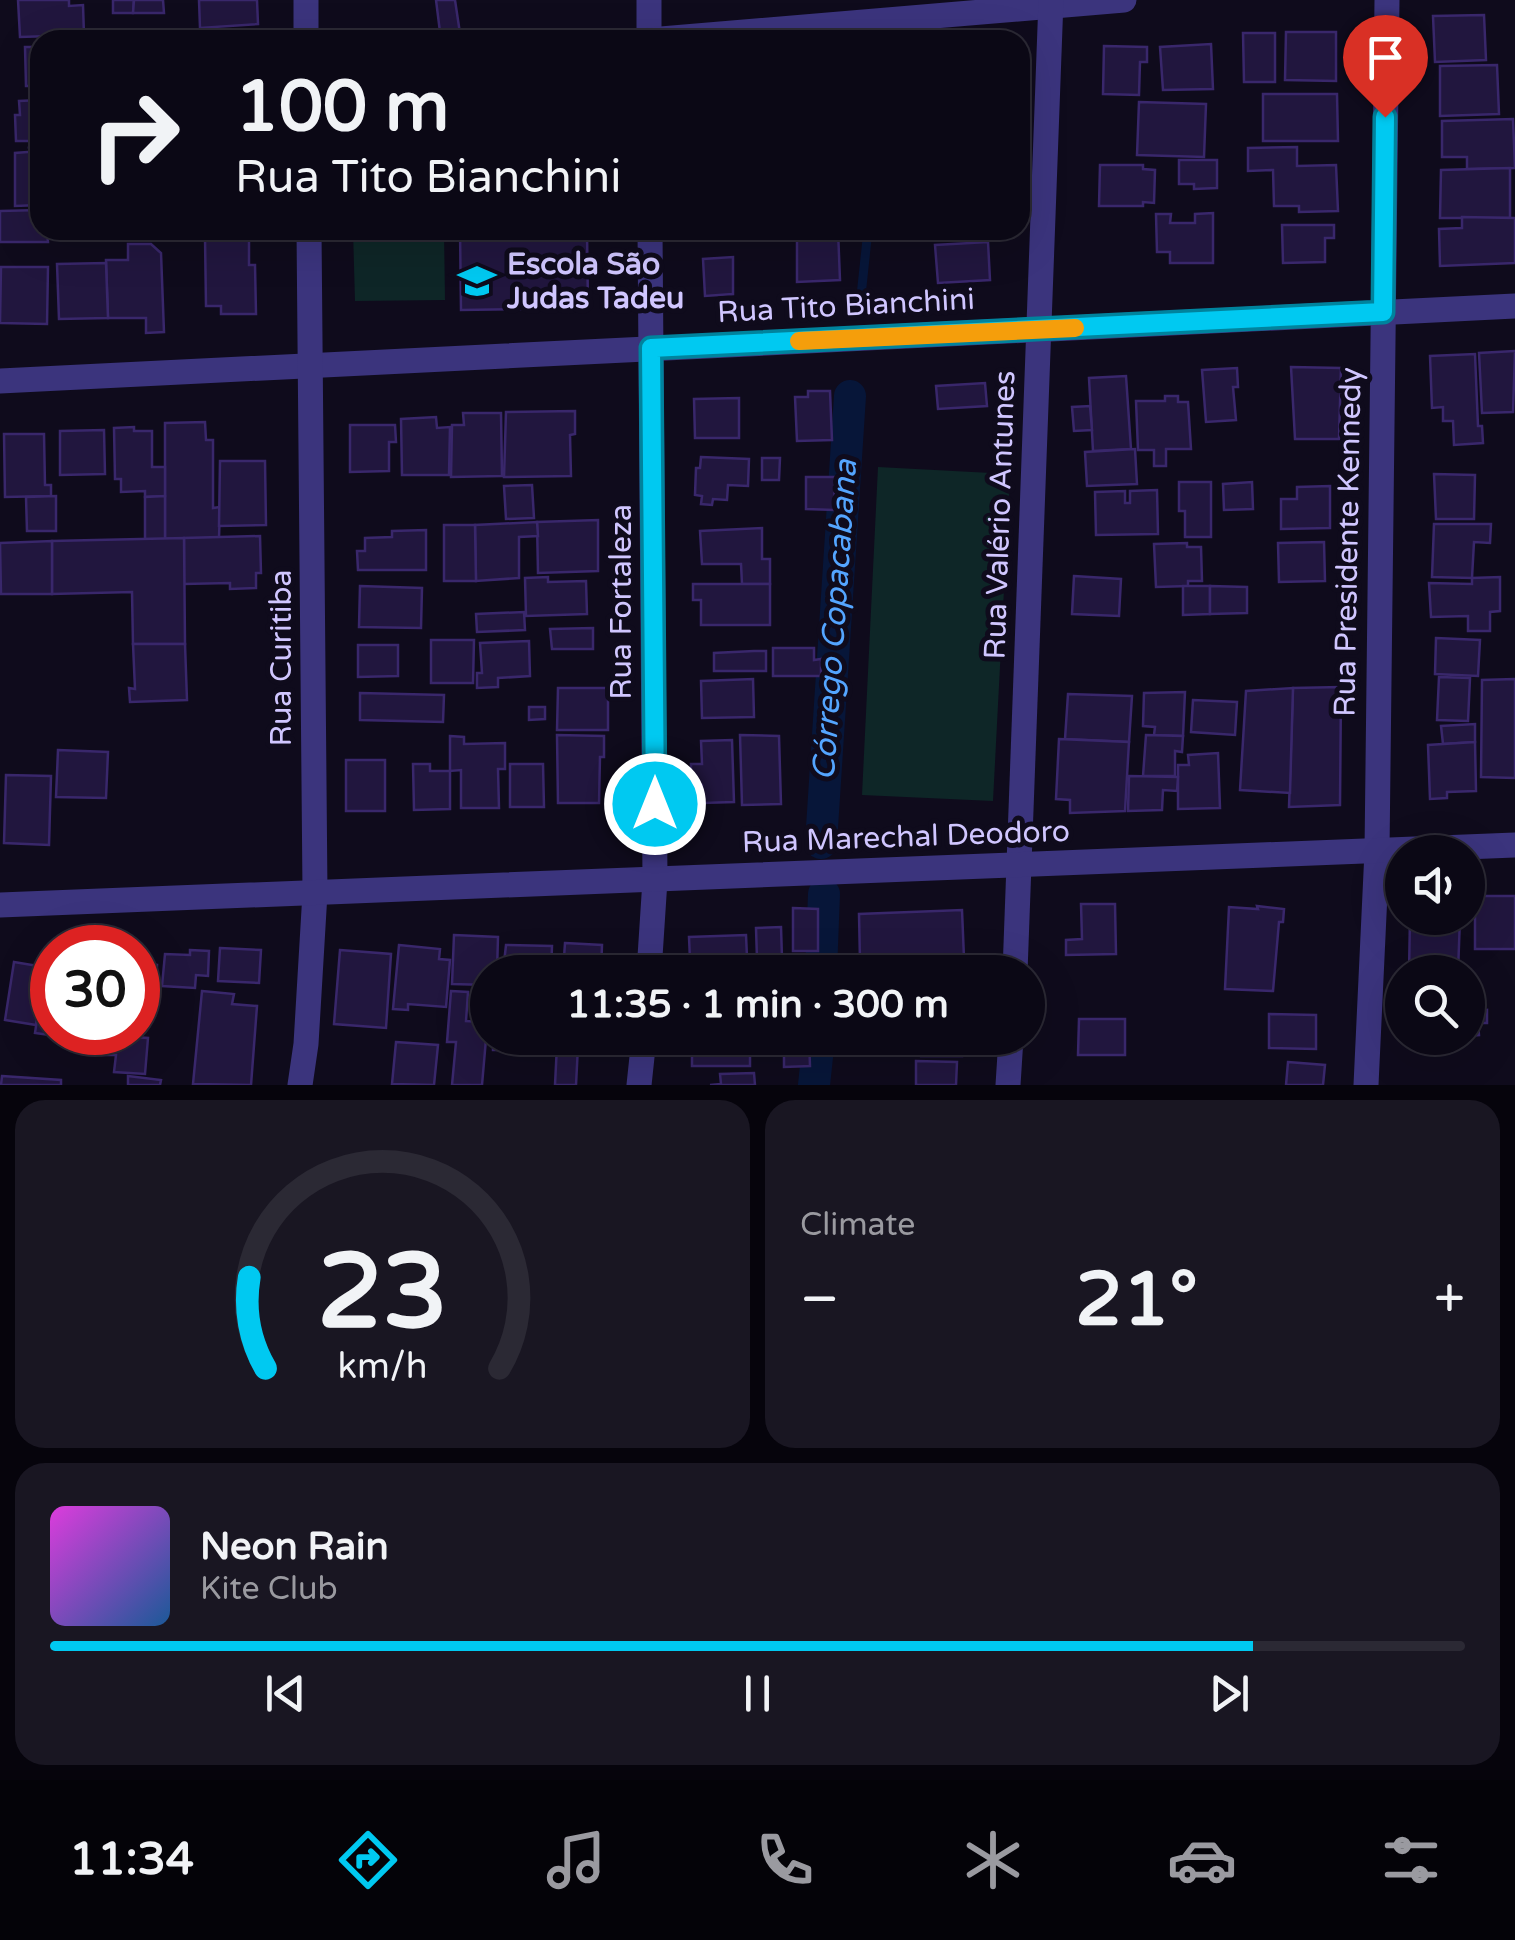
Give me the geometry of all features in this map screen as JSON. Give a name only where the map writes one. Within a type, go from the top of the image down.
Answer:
[{"type":"street","points":[[306,0],[306,30]]},
{"type":"street","points":[[649,0],[649,30]]},
{"type":"street","points":[[758,30],[1124,0]]},
{"type":"street","name":"Rua Presidente Kennedy","points":[[1366,1085],[1377,851],[1387,0]]},
{"type":"street","name":"Rua Valério Antunes","points":[[1015,955],[1051,3]]},
{"type":"street","name":"Rua Curitiba","points":[[300,1085],[315,893],[309,240]]},
{"type":"street","name":"Rua Fortaleza","points":[[649,955],[656,880],[650,240]]},
{"type":"street","name":"Rua Tito Bianchini","points":[[0,381],[1515,306]]},
{"type":"street","name":"Rua Marechal Deodoro","points":[[0,905],[1515,846]]},
{"type":"street","points":[[639,1085],[642,1055]]},
{"type":"street","points":[[1008,1085],[1010,1055]]},
{"type":"green space","points":[[353,240],[444,240],[445,300],[355,301]]},
{"type":"green space","points":[[878,467],[1010,474],[993,801],[862,795]]},
{"type":"building","points":[[18,0],[69,0],[69,6],[83,5],[84,30],[30,30],[30,37],[20,37]]},
{"type":"building","points":[[113,0],[134,0],[133,13],[113,13]]},
{"type":"building","points":[[134,0],[163,0],[164,13],[133,13]]},
{"type":"building","points":[[199,0],[257,0],[258,24],[200,28]]},
{"type":"building","points":[[436,0],[455,0],[460,30],[440,30]]},
{"type":"building","points":[[1484,15],[1486,60],[1435,62],[1433,16]]},
{"type":"building","points":[[1286,32],[1336,32],[1336,81],[1285,80]]},
{"type":"building","points":[[1243,33],[1275,33],[1275,82],[1244,82]]},
{"type":"building","points":[[1211,44],[1213,89],[1163,90],[1160,47]]},
{"type":"building","points":[[1104,46],[1147,47],[1147,62],[1140,62],[1139,95],[1103,94]]},
{"type":"building","points":[[25,47],[30,47],[30,86],[26,86]]},
{"type":"building","points":[[1497,65],[1499,114],[1440,116],[1440,66]]},
{"type":"building","points":[[1263,94],[1337,94],[1338,141],[1263,141]]},
{"type":"building","points":[[30,100],[30,141],[16,141],[19,101]]},
{"type":"building","points":[[1139,102],[1206,104],[1204,157],[1137,155]]},
{"type":"building","points":[[1513,119],[1515,168],[1467,169],[1467,157],[1442,157],[1442,121]]},
{"type":"building","points":[[1297,147],[1297,166],[1336,165],[1338,211],[1299,212],[1299,206],[1274,206],[1273,170],[1248,171],[1248,148]]},
{"type":"building","points":[[30,152],[30,205],[15,206],[15,153]]},
{"type":"building","points":[[1179,160],[1217,160],[1217,188],[1194,189],[1194,184],[1179,184]]},
{"type":"building","points":[[1100,165],[1143,165],[1143,169],[1155,170],[1154,203],[1099,206]]},
{"type":"building","points":[[1510,168],[1510,218],[1440,218],[1441,170]]},
{"type":"building","points":[[30,210],[30,240],[48,242],[0,242],[0,211]]},
{"type":"building","points":[[1213,213],[1213,263],[1170,263],[1170,252],[1157,252],[1156,214],[1171,214],[1170,223],[1195,223],[1195,214]]},
{"type":"building","points":[[1462,217],[1515,218],[1515,263],[1440,266],[1439,229],[1462,228]]},
{"type":"building","points":[[1282,225],[1334,225],[1334,238],[1325,238],[1325,262],[1283,263]]},
{"type":"building","points":[[205,240],[249,240],[249,265],[255,265],[256,314],[221,314],[221,306],[206,306]]},
{"type":"building","points":[[460,240],[587,240],[588,308],[461,310]]},
{"type":"building","points":[[797,240],[838,240],[840,280],[797,282]]},
{"type":"building","points":[[988,242],[990,280],[938,283],[935,245]]},
{"type":"building","points":[[128,244],[151,244],[161,253],[164,332],[146,333],[146,318],[108,318],[106,260],[128,260]]},
{"type":"building","points":[[733,257],[733,294],[705,296],[703,259]]},
{"type":"building","points":[[106,263],[108,318],[59,319],[57,264]]},
{"type":"building","points":[[1,267],[48,267],[47,324],[0,323]]},
{"type":"building","points":[[1515,351],[1513,412],[1482,413],[1479,353]]},
{"type":"building","points":[[1475,354],[1478,426],[1482,426],[1483,443],[1454,445],[1453,421],[1443,421],[1443,407],[1432,408],[1430,356]]},
{"type":"building","points":[[1291,367],[1341,368],[1339,439],[1295,439]]},
{"type":"building","points":[[1237,368],[1238,387],[1233,387],[1236,420],[1206,422],[1202,370]]},
{"type":"building","points":[[1126,376],[1131,449],[1093,451],[1089,378]]},
{"type":"building","points":[[985,383],[987,406],[938,409],[936,386]]},
{"type":"building","points":[[808,391],[830,391],[832,440],[797,441],[795,397],[808,397]]},
{"type":"building","points":[[1165,396],[1178,396],[1178,402],[1188,402],[1191,449],[1166,449],[1166,466],[1154,466],[1154,450],[1138,450],[1136,401],[1165,401]]},
{"type":"building","points":[[739,398],[739,438],[695,438],[694,399]]},
{"type":"building","points":[[1090,406],[1092,430],[1074,431],[1072,407]]},
{"type":"building","points":[[575,411],[575,434],[570,435],[571,476],[504,477],[506,412]]},
{"type":"building","points":[[463,413],[501,413],[502,476],[451,477],[452,425],[464,425]]},
{"type":"building","points":[[436,417],[437,428],[450,427],[449,475],[402,475],[401,419]]},
{"type":"building","points":[[205,422],[206,440],[213,440],[213,508],[220,507],[219,538],[165,539],[165,423]]},
{"type":"building","points":[[350,425],[395,425],[396,442],[389,442],[389,471],[350,472]]},
{"type":"building","points":[[134,427],[134,431],[152,431],[152,467],[165,467],[165,496],[145,497],[145,491],[121,492],[121,479],[115,479],[114,428]]},
{"type":"building","points":[[104,430],[105,474],[60,475],[60,431]]},
{"type":"building","points":[[4,434],[44,434],[45,485],[51,485],[51,496],[5,497]]},
{"type":"building","points":[[1135,449],[1137,484],[1087,486],[1085,452]]},
{"type":"building","points":[[701,457],[749,459],[748,486],[728,485],[727,500],[713,499],[712,505],[701,504],[702,496],[695,495],[696,468],[700,468]]},
{"type":"building","points":[[762,458],[780,458],[779,480],[762,480]]},
{"type":"building","points":[[220,461],[265,461],[266,525],[219,526]]},
{"type":"building","points":[[1434,474],[1475,475],[1474,519],[1436,519]]},
{"type":"building","points":[[806,477],[835,477],[834,510],[806,509]]},
{"type":"building","points":[[1179,482],[1211,482],[1211,537],[1185,537],[1185,511],[1179,511]]},
{"type":"building","points":[[1252,482],[1253,509],[1224,510],[1223,484]]},
{"type":"building","points":[[532,485],[534,518],[506,519],[504,486]]},
{"type":"building","points":[[1330,486],[1330,528],[1281,529],[1281,499],[1297,499],[1297,487]]},
{"type":"building","points":[[1157,490],[1158,534],[1096,535],[1095,492],[1125,491],[1125,503],[1130,503],[1130,491]]},
{"type":"building","points":[[56,496],[56,531],[27,531],[26,497]]},
{"type":"building","points":[[165,496],[165,539],[145,540],[145,497]]},
{"type":"building","points":[[598,520],[598,571],[538,573],[537,522]]},
{"type":"building","points":[[537,522],[538,536],[519,537],[519,578],[476,581],[475,525]]},
{"type":"building","points":[[1434,524],[1491,524],[1490,543],[1474,542],[1472,578],[1432,577]]},
{"type":"building","points":[[444,525],[475,525],[476,581],[444,581]]},
{"type":"building","points":[[762,528],[762,559],[770,559],[770,584],[742,584],[741,564],[702,564],[700,531]]},
{"type":"building","points":[[426,530],[426,570],[358,570],[357,551],[365,551],[365,538],[392,537],[392,531]]},
{"type":"building","points":[[260,536],[261,573],[256,573],[256,588],[230,589],[230,583],[184,584],[184,538]]},
{"type":"building","points":[[184,538],[185,644],[133,644],[132,592],[52,594],[52,541]]},
{"type":"building","points":[[52,541],[52,594],[1,594],[0,543]]},
{"type":"building","points":[[1324,542],[1325,581],[1279,582],[1278,543]]},
{"type":"building","points":[[1187,543],[1187,547],[1201,547],[1202,581],[1188,581],[1188,586],[1156,587],[1154,544]]},
{"type":"building","points":[[1074,576],[1121,579],[1119,616],[1072,614]]},
{"type":"building","points":[[548,577],[548,582],[586,581],[587,614],[526,616],[525,578]]},
{"type":"building","points":[[1500,577],[1500,611],[1490,612],[1490,631],[1468,631],[1468,616],[1431,617],[1429,583],[1472,584],[1472,578]]},
{"type":"building","points":[[693,584],[770,584],[770,625],[701,625],[701,600],[693,600]]},
{"type":"building","points":[[360,586],[422,588],[421,628],[359,627]]},
{"type":"building","points":[[1183,586],[1210,586],[1210,614],[1183,615]]},
{"type":"building","points":[[1210,586],[1247,587],[1247,613],[1210,614]]},
{"type":"building","points":[[524,612],[525,630],[477,632],[476,614]]},
{"type":"building","points":[[593,628],[593,649],[552,649],[550,629]]},
{"type":"building","points":[[1436,638],[1480,640],[1478,676],[1435,674]]},
{"type":"building","points":[[431,640],[474,640],[473,683],[431,683]]},
{"type":"building","points":[[529,641],[530,676],[498,678],[498,687],[477,688],[477,673],[482,673],[480,643]]},
{"type":"building","points":[[133,644],[185,644],[187,700],[130,702],[129,688],[135,689]]},
{"type":"building","points":[[358,645],[398,645],[398,676],[358,677]]},
{"type":"building","points":[[773,648],[814,648],[814,660],[821,659],[821,676],[773,676]]},
{"type":"building","points":[[766,651],[766,671],[714,671],[714,653]]},
{"type":"building","points":[[1439,677],[1470,678],[1468,721],[1437,720]]},
{"type":"building","points":[[753,679],[754,717],[702,718],[701,681]]},
{"type":"building","points":[[1515,679],[1515,778],[1481,777],[1482,680]]},
{"type":"building","points":[[1341,687],[1340,805],[1289,807],[1293,688]]},
{"type":"building","points":[[558,688],[608,688],[608,730],[557,730]]},
{"type":"building","points":[[1293,688],[1290,793],[1240,790],[1246,691]]},
{"type":"building","points":[[1185,692],[1183,736],[1154,735],[1155,727],[1143,726],[1144,693]]},
{"type":"building","points":[[360,693],[444,695],[443,722],[360,720]]},
{"type":"building","points":[[1068,694],[1132,696],[1129,742],[1065,739]]},
{"type":"building","points":[[1193,700],[1237,702],[1235,735],[1191,732]]},
{"type":"building","points":[[529,707],[545,707],[545,719],[529,720]]},
{"type":"building","points":[[1475,724],[1475,742],[1443,744],[1441,726]]},
{"type":"building","points":[[557,735],[604,736],[599,803],[558,803]]},
{"type":"building","points":[[740,735],[779,736],[781,804],[742,805]]},
{"type":"building","points":[[1146,735],[1183,736],[1182,752],[1175,751],[1175,776],[1143,776]]},
{"type":"building","points":[[450,736],[464,737],[464,744],[505,743],[505,769],[498,769],[499,808],[461,808],[461,770],[450,771]]},
{"type":"building","points":[[1059,739],[1129,742],[1125,811],[1070,813],[1070,800],[1056,799]]},
{"type":"building","points":[[732,740],[734,802],[702,803],[702,785],[691,785],[691,764],[702,764],[701,741]]},
{"type":"building","points":[[1475,742],[1476,791],[1447,792],[1447,798],[1430,799],[1428,745]]},
{"type":"building","points":[[58,750],[108,752],[106,798],[56,797]]},
{"type":"building","points":[[1218,753],[1220,808],[1178,809],[1178,765],[1189,765],[1188,755]]},
{"type":"building","points":[[346,760],[385,760],[385,811],[346,811]]},
{"type":"building","points":[[413,764],[430,764],[430,771],[450,771],[450,809],[414,810]]},
{"type":"building","points":[[510,764],[543,764],[544,807],[510,807]]},
{"type":"building","points":[[6,775],[51,776],[49,845],[4,843]]},
{"type":"building","points":[[1129,776],[1178,777],[1177,791],[1163,790],[1162,810],[1128,811]]},
{"type":"building","points":[[1485,896],[1515,896],[1515,949],[1475,949],[1475,935],[1485,935]]},
{"type":"building","points":[[1081,904],[1115,904],[1116,954],[1066,955],[1066,940],[1082,939]]},
{"type":"building","points":[[1257,906],[1284,909],[1283,922],[1279,922],[1273,991],[1225,989],[1229,907],[1258,909]]},
{"type":"building","points":[[793,908],[818,909],[818,951],[793,951]]},
{"type":"building","points":[[962,910],[964,955],[860,955],[859,914]]},
{"type":"building","points":[[781,927],[782,955],[757,955],[756,928]]},
{"type":"building","points":[[454,935],[498,937],[497,955],[470,955],[470,984],[452,984]]},
{"type":"building","points":[[746,935],[747,955],[690,955],[689,937]]},
{"type":"building","points":[[1410,935],[1459,935],[1459,955],[1409,955]]},
{"type":"building","points":[[565,943],[602,945],[602,955],[564,955]]},
{"type":"building","points":[[399,945],[440,949],[439,959],[450,960],[446,1007],[408,1004],[408,1010],[393,1009]]},
{"type":"building","points":[[506,945],[552,946],[552,955],[505,955]]},
{"type":"building","points":[[220,948],[261,950],[259,983],[218,981]]},
{"type":"building","points":[[190,950],[209,951],[208,976],[196,975],[195,988],[162,986],[165,954],[190,955]]},
{"type":"building","points":[[340,950],[391,954],[386,1028],[334,1024]]},
{"type":"building","points":[[14,962],[30,965],[30,1024],[5,1020]]},
{"type":"building","points":[[202,991],[234,994],[232,1004],[257,1006],[251,1085],[193,1084]]},
{"type":"building","points":[[451,991],[468,992],[470,1055],[485,1055],[482,1085],[452,1085],[456,1042],[447,1042]]},
{"type":"building","points":[[1269,1014],[1316,1015],[1316,1049],[1269,1048]]},
{"type":"building","points":[[1079,1019],[1125,1019],[1125,1055],[1078,1055]]},
{"type":"building","points":[[396,1042],[438,1045],[434,1085],[392,1084]]},
{"type":"building","points":[[116,1055],[147,1055],[145,1074],[114,1072]]},
{"type":"building","points":[[556,1055],[578,1055],[576,1085],[555,1085]]},
{"type":"building","points":[[692,1055],[750,1055],[750,1066],[692,1066]]},
{"type":"building","points":[[784,1055],[810,1055],[810,1066],[784,1067]]},
{"type":"building","points":[[916,1061],[957,1062],[956,1085],[916,1085]]},
{"type":"building","points":[[1288,1062],[1325,1065],[1323,1085],[1286,1085]]},
{"type":"building","points":[[754,1073],[755,1085],[710,1085],[721,1084],[720,1074]]},
{"type":"building","points":[[2,1076],[61,1080],[61,1085],[1,1085]]},
{"type":"building","points":[[128,1076],[161,1080],[160,1085],[128,1085]]},
{"type":"waterway","name":"Córrego Copacabana","points":[[860,305],[867,240]]},
{"type":"waterway","name":"Córrego Copacabana","points":[[821,843],[850,396]]},
{"type":"waterway","name":"Córrego Copacabana","points":[[822,955],[824,894]]},
{"type":"waterway","name":"Córrego Copacabana","points":[[814,1085],[817,1055]]},
{"type":"slow traffic","points":[[799,341],[1075,328]]},
{"type":"place","name":"Escola São Judas Tadeu","points":[[477,281]]},
{"type":"route","points":[[655,804],[651,348],[1383,312],[1385,117]]}]
